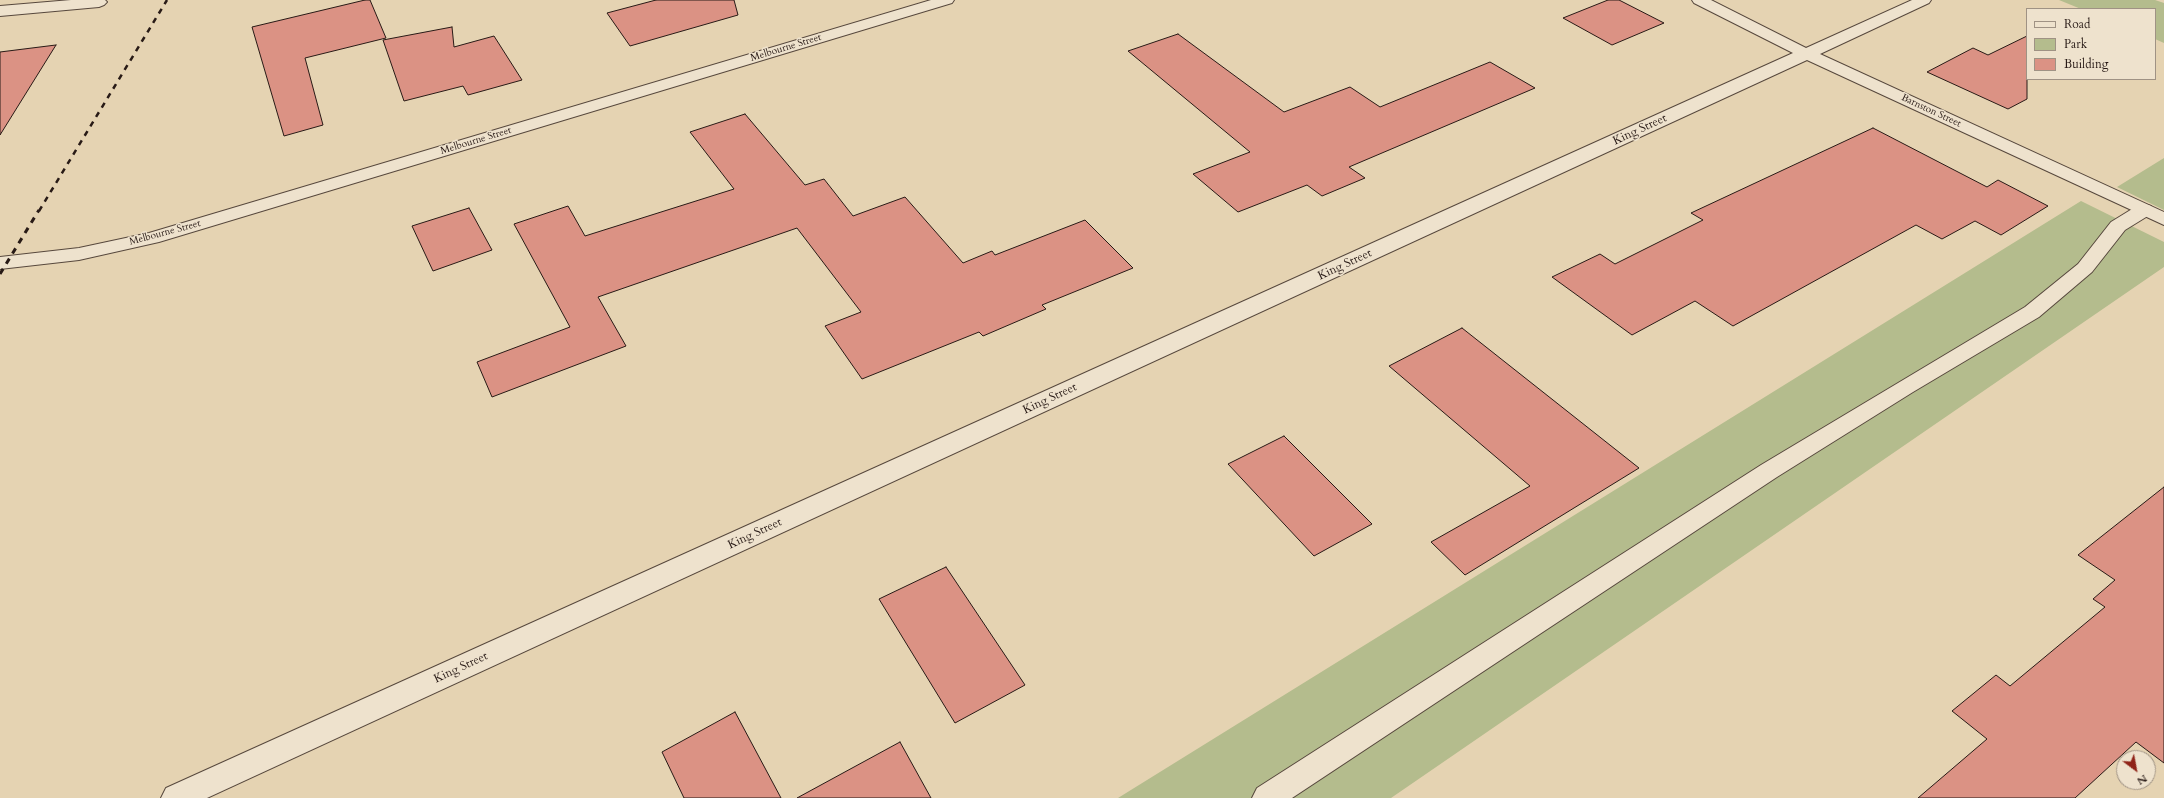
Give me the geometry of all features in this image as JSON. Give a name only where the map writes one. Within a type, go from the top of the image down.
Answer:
[{"type":"street","name":"Melbourne Street","points":[[0,263],[79,254],[152,238],[947,0]]},
{"type":"street","name":"Barnston Street","points":[[1699,0],[1807,54],[2154,215]]},
{"type":"street","name":"King Street","points":[[176,798],[1924,0]]},
{"type":"street","points":[[0,11],[99,2]]},
{"type":"street","points":[[1267,798],[1769,471],[1905,387],[2032,312],[2085,268],[2118,226],[2154,215]]},
{"type":"green space","points":[[2059,0],[2155,0],[2164,3],[2164,43],[2156,39],[2156,8],[2079,8]]},
{"type":"green space","points":[[2164,158],[2164,210],[2117,187]]},
{"type":"green space","points":[[2081,201],[2164,242],[2164,267],[1391,798],[1118,798]]},
{"type":"building","points":[[370,0],[386,38],[305,58],[323,125],[284,136],[252,27]]},
{"type":"building","points":[[656,0],[734,0],[738,15],[630,46],[607,13]]},
{"type":"building","points":[[1608,0],[1619,0],[1664,23],[1612,45],[1563,18]]},
{"type":"building","points":[[452,27],[454,47],[494,36],[522,80],[468,95],[463,86],[404,101],[383,40]]},
{"type":"building","points":[[1178,34],[1284,112],[1350,87],[1380,107],[1490,62],[1535,88],[1349,167],[1365,178],[1322,196],[1307,185],[1238,212],[1193,174],[1250,152],[1128,51]]},
{"type":"building","points":[[2026,36],[2027,99],[2008,109],[1927,72],[1973,48],[1988,55]]},
{"type":"building","points":[[56,45],[0,135],[0,52]]},
{"type":"building","points":[[745,114],[805,185],[824,179],[853,216],[905,197],[963,263],[992,251],[995,255],[1085,220],[1133,268],[1042,305],[1046,309],[983,336],[979,332],[862,379],[825,326],[861,312],[797,228],[598,297],[626,346],[492,397],[477,362],[570,327],[514,224],[568,206],[585,236],[734,189],[690,132]]},
{"type":"building","points":[[1873,128],[1987,187],[1998,180],[2048,206],[2001,235],[1975,221],[1942,239],[1916,225],[1733,326],[1695,301],[1632,335],[1552,277],[1600,254],[1615,264],[1703,220],[1691,213]]},
{"type":"building","points":[[469,208],[492,250],[433,271],[412,226]]},
{"type":"building","points":[[1462,328],[1639,468],[1465,575],[1431,542],[1530,486],[1389,366]]},
{"type":"building","points":[[1284,436],[1372,524],[1314,556],[1228,464]]},
{"type":"building","points":[[2164,487],[2164,763],[2156,757],[2156,750],[2147,750],[2136,742],[2127,750],[2116,750],[2116,760],[2075,798],[1918,798],[1987,739],[1952,711],[1996,675],[2010,686],[2105,607],[2093,599],[2115,580],[2078,555]]},
{"type":"building","points":[[946,567],[1025,685],[955,723],[879,599]]},
{"type":"building","points":[[735,712],[781,798],[684,798],[662,752]]},
{"type":"building","points":[[900,742],[931,798],[797,798]]},
{"type":"railway","points":[[39,211],[167,0]]},
{"type":"railway","points":[[0,274],[39,210]]}]
